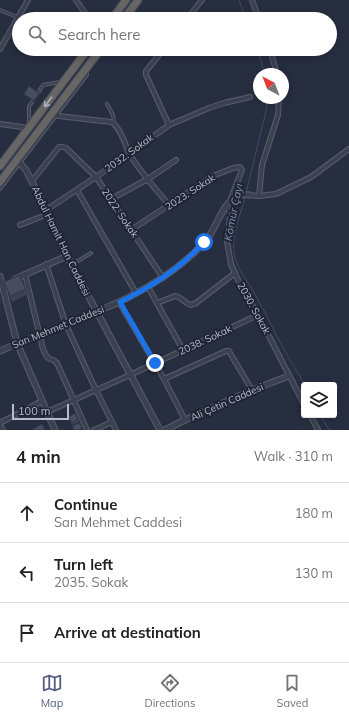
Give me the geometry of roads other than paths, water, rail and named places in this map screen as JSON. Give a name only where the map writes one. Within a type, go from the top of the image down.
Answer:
[{"type":"highway","points":[[117,12],[126,0]]},
{"type":"highway","points":[[129,12],[138,0]]},
{"type":"highway","points":[[0,166],[83,56]]},
{"type":"highway","points":[[0,182],[53,115],[95,56]]},
{"type":"street","points":[[21,12],[28,0]]},
{"type":"street","points":[[76,0],[84,12]]},
{"type":"street","points":[[193,12],[202,0]]},
{"type":"street","points":[[252,0],[257,12]]},
{"type":"street","points":[[0,49],[12,28]]},
{"type":"street","points":[[158,56],[146,71],[146,75],[169,125]]},
{"type":"street","points":[[272,56],[275,68]]},
{"type":"street","name":"2032. Sokak","points":[[32,181],[57,148],[62,146],[66,148],[96,177],[169,125],[214,107],[250,97]]},
{"type":"street","points":[[259,196],[262,165],[278,115],[279,104]]},
{"type":"street","points":[[53,115],[114,123],[119,130],[129,153],[169,205]]},
{"type":"street","points":[[0,124],[29,128]]},
{"type":"street","name":"Sarı Mehmet Caddesi","points":[[0,351],[17,343],[66,325],[136,294],[163,278],[193,254],[212,232],[230,201],[241,195],[259,196],[276,194],[311,176],[349,150]]},
{"type":"street","points":[[111,199],[148,179],[176,160]]},
{"type":"street","name":"Abdul Hamit Han Caddesi","points":[[18,161],[26,170],[32,181],[67,256],[160,430]]},
{"type":"street","name":"2023. Sokak","points":[[131,230],[213,176],[233,168],[240,167],[242,170],[230,201]]},
{"type":"street","name":"2022. Sokak","points":[[20,225],[47,212],[96,177],[163,278]]},
{"type":"street","points":[[77,190],[136,294]]},
{"type":"street","name":"2030. Sokak","points":[[226,206],[229,210],[230,216],[227,242],[231,264],[301,398]]},
{"type":"street","points":[[1,285],[67,256]]},
{"type":"street","points":[[46,264],[66,325],[116,430]]},
{"type":"street","points":[[156,303],[176,296],[187,304],[191,305],[196,303],[235,273]]},
{"type":"street","points":[[25,274],[39,335],[45,354],[48,358],[57,363],[87,430]]},
{"type":"street","points":[[0,276],[1,285],[17,343],[54,430]]},
{"type":"street","points":[[148,287],[183,350]]},
{"type":"street","points":[[120,302],[186,420]]},
{"type":"street","name":"2038. Sokak","points":[[47,412],[130,375],[258,314]]},
{"type":"street","points":[[164,380],[228,351],[252,390]]},
{"type":"street","name":"Ali Çetin Caddesi","points":[[165,430],[252,390],[289,376]]},
{"type":"street","points":[[3,430],[0,424],[42,401]]},
{"type":"street","points":[[312,418],[318,430]]},
{"type":"street","points":[[94,430],[112,422]]},
{"type":"lane","points":[[0,10],[12,15]]},
{"type":"lane","points":[[38,93],[43,85],[63,82]]},
{"type":"lane","points":[[29,128],[29,106],[33,100]]},
{"type":"lane","points":[[107,104],[113,115],[114,123]]},
{"type":"lane","points":[[0,189],[18,161]]},
{"type":"lane","points":[[72,264],[91,253]]},
{"type":"waterway","name":"Kömür Çayı","points":[[239,0],[243,12]]},
{"type":"waterway","name":"Kömür Çayı","points":[[259,56],[263,68]]},
{"type":"waterway","name":"Kömür Çayı","points":[[246,193],[267,104]]},
{"type":"waterway","name":"Kömür Çayı","points":[[245,198],[234,238],[235,258],[282,346],[303,382]]},
{"type":"waterway","name":"Kömür Çayı","points":[[322,418],[329,430]]}]
